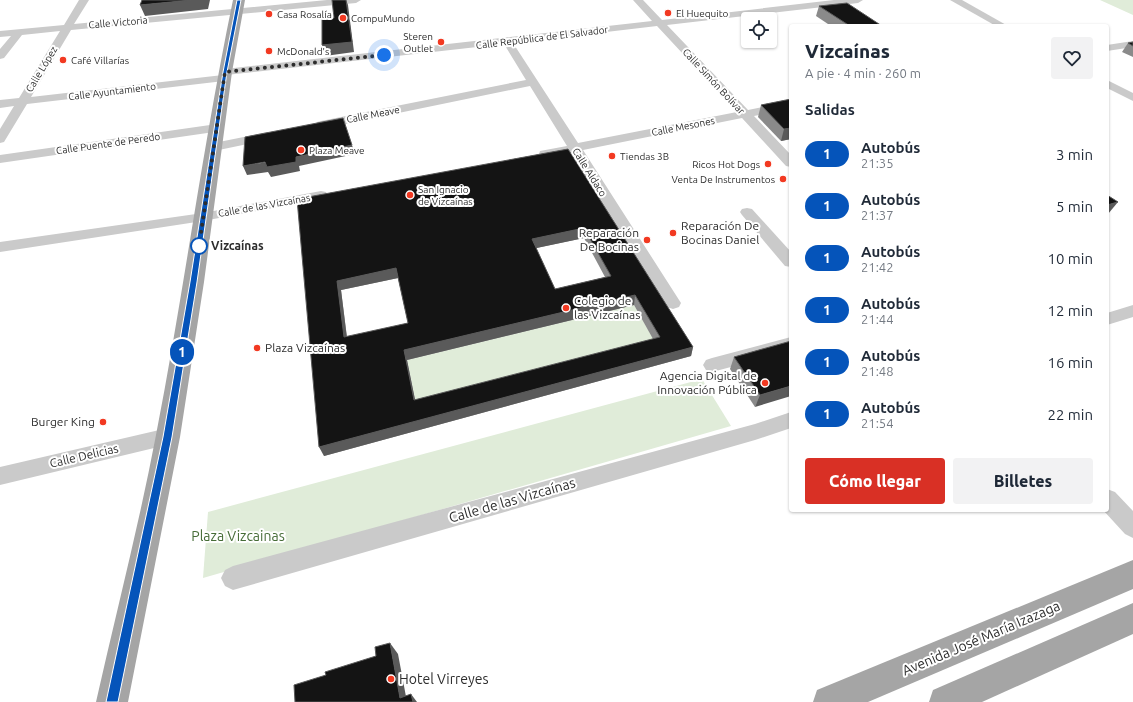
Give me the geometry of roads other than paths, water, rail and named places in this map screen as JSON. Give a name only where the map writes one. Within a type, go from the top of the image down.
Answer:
[{"type":"main road","points":[[112,702],[168,437],[225,75],[238,6]]},
{"type":"main road","name":"Avenida José María Izazaga","points":[[829,702],[1133,574]]},
{"type":"main road","points":[[945,702],[1133,618]]},
{"type":"street","name":"Calle López","points":[[0,139],[66,27],[84,0]]},
{"type":"street","name":"Calle Victoria","points":[[0,34],[238,6],[356,0]]},
{"type":"street","name":"Calle Simón Bolívar","points":[[638,0],[789,161]]},
{"type":"street","name":"Calle República de El Salvador","points":[[225,75],[858,0]]},
{"type":"street","points":[[955,0],[999,24]]},
{"type":"street","points":[[0,56],[19,32]]},
{"type":"street","name":"Calle Aldaco","points":[[507,41],[674,303]]},
{"type":"street","points":[[1109,48],[1133,44]]},
{"type":"street","name":"Calle Ayuntamiento","points":[[0,104],[225,75]]},
{"type":"street","name":"Calle Meave","points":[[307,128],[533,82]]},
{"type":"street","points":[[1109,84],[1133,98]]},
{"type":"street","name":"Calle Mesones","points":[[575,148],[789,105]]},
{"type":"street","name":"Calle Puente de Peredo","points":[[0,159],[217,128]]},
{"type":"street","points":[[214,146],[276,134]]},
{"type":"street","points":[[528,157],[575,148]]},
{"type":"street","name":"Calle de las Vizcaínas","points":[[0,247],[203,217],[335,192]]},
{"type":"street","points":[[747,212],[789,260]]},
{"type":"street","points":[[1109,318],[1133,311]]},
{"type":"street","points":[[712,366],[789,345]]},
{"type":"street","name":"Calle de las Vizcaínas","points":[[233,578],[747,434],[789,421]]},
{"type":"street","name":"Calle Delicias","points":[[0,476],[168,437]]},
{"type":"street","points":[[1109,501],[1133,527]]},
{"type":"place","name":"El Huequito","points":[[668,13]]},
{"type":"place","name":"Casa Rosalía","points":[[269,14]]},
{"type":"place","name":"CompuMundo","points":[[343,18]]},
{"type":"place","name":"Steren Outlet","points":[[441,42]]},
{"type":"place","name":"McDonald's","points":[[269,51]]},
{"type":"place","name":"Café Villarías","points":[[63,60]]},
{"type":"place","name":"Plaza Meave","points":[[301,150]]},
{"type":"place","name":"Tiendas 3B","points":[[612,156]]},
{"type":"place","name":"Ricos Hot Dogs","points":[[768,164]]},
{"type":"place","name":"Venta De Instrumentos","points":[[783,179]]},
{"type":"place","name":"San Ignacio de Vizcaínas","points":[[410,195]]},
{"type":"place","name":"Reparación De Bocinas Daniel","points":[[673,233]]},
{"type":"place","name":"Reparación De Bocinas","points":[[647,240]]},
{"type":"place","name":"Vizcaínas","points":[[199,246]]},
{"type":"place","name":"Colegio de las Vizcaínas","points":[[566,308]]},
{"type":"place","name":"Plaza Vizcaínas","points":[[257,348]]},
{"type":"place","name":"Agencia Digital de Innovación Pública","points":[[765,383]]},
{"type":"place","name":"Burger King","points":[[103,422]]},
{"type":"place","name":"Hotel Virreyes","points":[[391,679]]},
{"type":"park label","name":"Plaza Vizcainas","points":[[238,536]]}]
